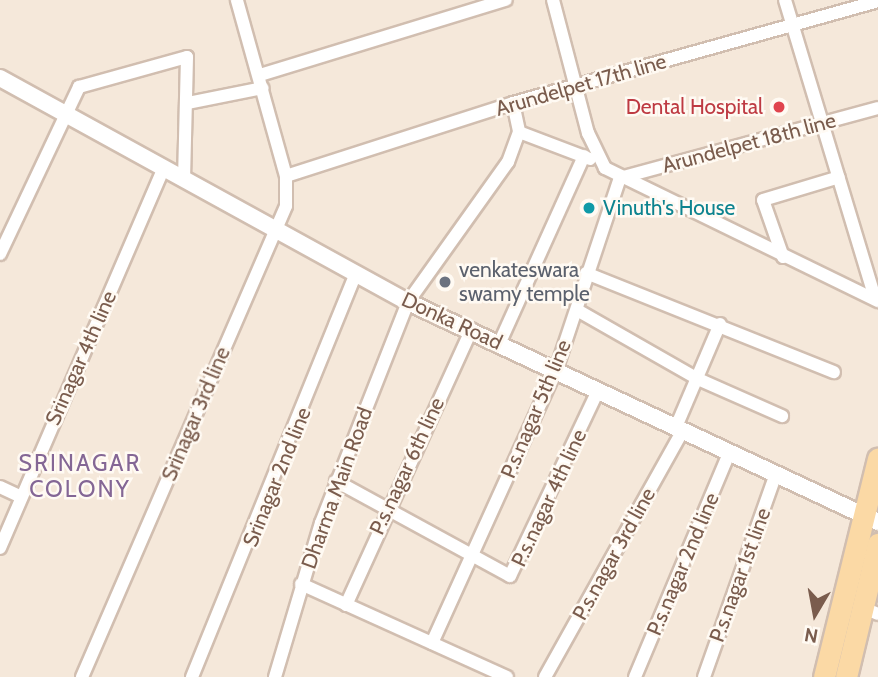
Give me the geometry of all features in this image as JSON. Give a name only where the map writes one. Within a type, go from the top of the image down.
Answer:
[{"type":"main road","points":[[824,677],[871,519],[878,459]]},
{"type":"main road","points":[[846,677],[871,611],[878,544]]},
{"type":"street","name":"Srinagar 3rd line","points":[[82,677],[286,205],[286,176],[237,0]]},
{"type":"street","points":[[188,103],[261,82],[506,0]]},
{"type":"street","points":[[553,0],[588,133],[605,168]]},
{"type":"street","points":[[785,0],[876,300]]},
{"type":"street","name":"Arundelpet 17th line","points":[[286,176],[513,103],[878,1]]},
{"type":"street","points":[[0,254],[63,110],[79,87],[187,57],[188,103],[184,179]]},
{"type":"street","name":"Donka Road","points":[[0,78],[63,110],[408,302],[500,342],[871,519]]},
{"type":"street","points":[[513,103],[519,132],[584,156],[620,178],[876,300]]},
{"type":"street","name":"Arundelpet 18th line","points":[[620,178],[878,108]]},
{"type":"street","name":"Dharma Main Road","points":[[275,677],[301,584],[336,481],[408,302],[508,162],[519,132]]},
{"type":"street","points":[[500,342],[584,156]]},
{"type":"street","name":"Srinagar 4th line","points":[[0,548],[164,168]]},
{"type":"street","points":[[783,257],[763,200],[839,177]]},
{"type":"street","name":"P.s.nagar 5th line","points":[[432,643],[556,370],[577,310],[586,273],[620,178]]},
{"type":"street","points":[[586,273],[720,324],[834,372]]},
{"type":"street","name":"Srinagar 2nd line","points":[[192,677],[356,274]]},
{"type":"street","points":[[577,310],[698,379],[782,416]]},
{"type":"street","name":"P.s.nagar 3rd line","points":[[545,677],[679,428],[720,324]]},
{"type":"street","name":"P.s.nagar 6th line","points":[[346,605],[385,509],[472,329]]},
{"type":"street","name":"P.s.nagar 4th line","points":[[336,481],[508,576],[517,569],[598,391]]},
{"type":"street","name":"P.s.nagar 2nd line","points":[[635,677],[730,451]]},
{"type":"street","name":"P.s.nagar 1st line","points":[[704,677],[776,474]]},
{"type":"street","points":[[0,487],[21,497]]},
{"type":"street","points":[[301,584],[508,677]]},
{"type":"shaded area","points":[[0,0],[878,0],[878,677],[0,677]]},
{"type":"place","name":"Dental Hospital","points":[[779,107]]},
{"type":"place","name":"Vinuth's House","points":[[589,208]]},
{"type":"place","name":"venkateswara swamy temple","points":[[445,282]]},
{"type":"district","name":"SRINAGAR COLONY","points":[[80,476]]}]
